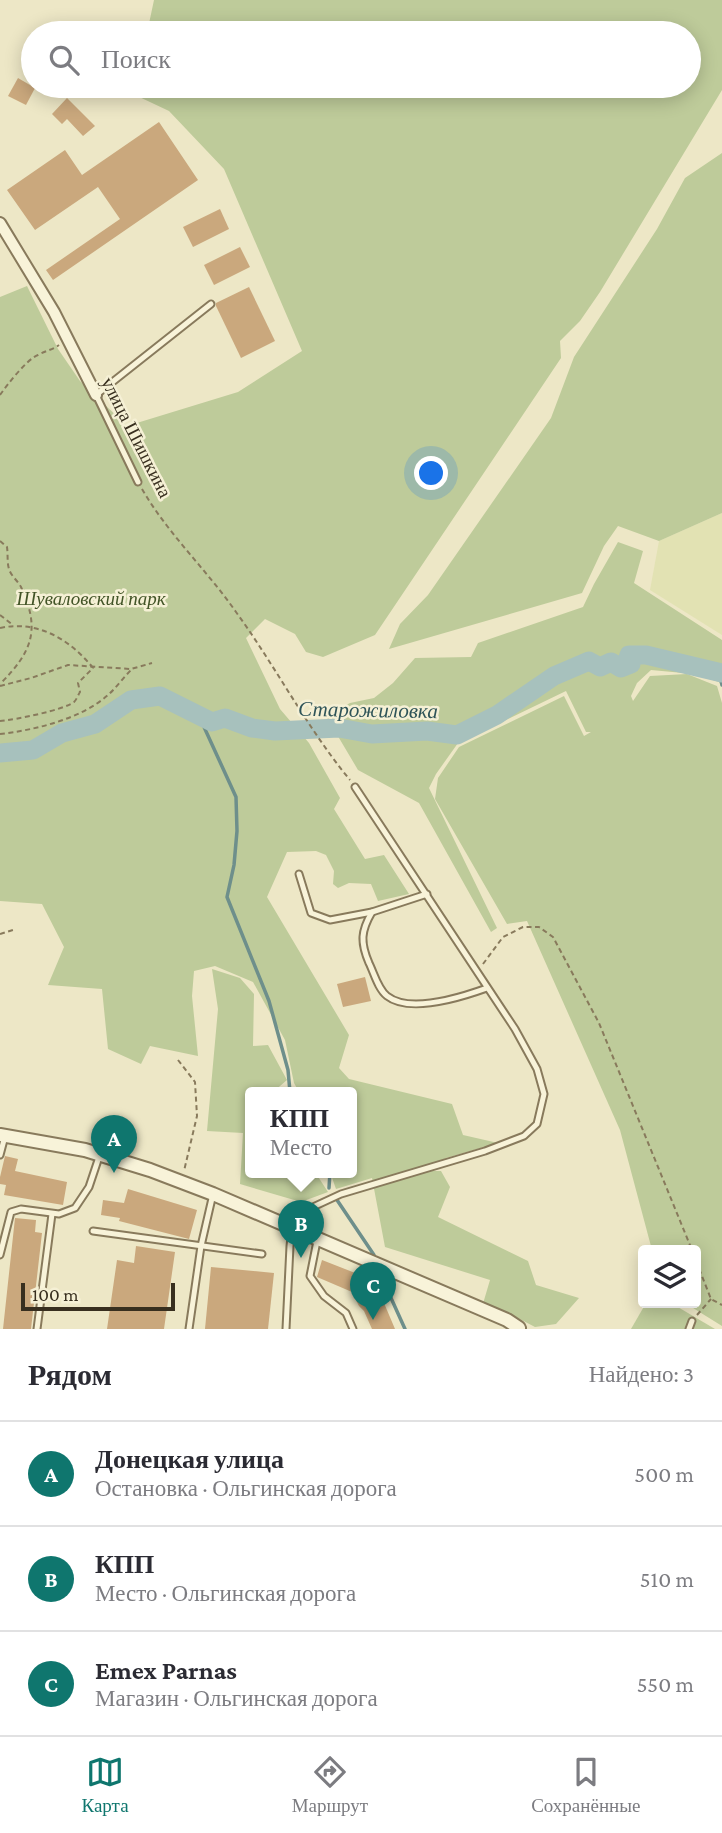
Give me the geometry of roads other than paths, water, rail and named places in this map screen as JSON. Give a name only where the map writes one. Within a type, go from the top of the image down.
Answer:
[{"type":"street","name":"улица Шишкина","points":[[0,223],[68,339],[96,395]]},
{"type":"street","points":[[3,1135],[100,1154],[213,1194],[317,1241],[507,1320],[520,1329]]},
{"type":"lane","points":[[96,395],[211,304]]},
{"type":"lane","name":"улица Шишкина","points":[[96,395],[138,482]]},
{"type":"lane","points":[[286,1329],[292,1229],[300,1213],[341,1194],[485,1151],[524,1136],[537,1124],[544,1094],[537,1069],[515,1029],[355,787]]},
{"type":"lane","points":[[299,874],[311,913],[330,920],[372,912],[427,894]]},
{"type":"lane","points":[[372,912],[363,928],[364,951],[385,994],[396,1002],[423,1005],[487,988]]},
{"type":"lane","points":[[0,1155],[3,1135]]},
{"type":"lane","points":[[0,1255],[9,1217],[14,1210],[52,1214],[65,1213],[75,1208],[83,1199],[100,1154]]},
{"type":"lane","points":[[189,1329],[201,1246],[213,1194]]},
{"type":"lane","points":[[37,1329],[52,1214]]},
{"type":"lane","points":[[93,1231],[262,1254]]},
{"type":"lane","points":[[317,1241],[310,1276],[324,1296],[346,1313],[353,1329]]},
{"type":"lane","points":[[689,1329],[692,1321]]},
{"type":"waterway","name":"Старожиловка","points":[[0,753],[33,750],[62,733],[95,724],[131,700],[160,696],[212,722],[225,718],[252,728],[275,731],[339,728],[372,734],[427,731],[457,735],[497,715],[554,676],[589,661],[600,667],[611,662],[621,668],[631,664],[629,655],[646,655],[722,673]]},
{"type":"waterway","points":[[719,673],[722,685]]},
{"type":"waterway","points":[[199,716],[236,797],[234,865],[227,897],[269,1001],[288,1070],[290,1087]]},
{"type":"waterway","points":[[329,1188],[330,1178]]},
{"type":"waterway","points":[[337,1200],[374,1255]]},
{"type":"waterway","points":[[382,1278],[405,1329]]},
{"type":"place","name":"Донецкая улица","points":[[114,1173]]},
{"type":"place","name":"КПП","points":[[301,1258]]},
{"type":"place","name":"Emex Parnas","points":[[373,1320]]},
{"type":"park label","name":"Шуваловский парк","points":[[91,598]]}]
